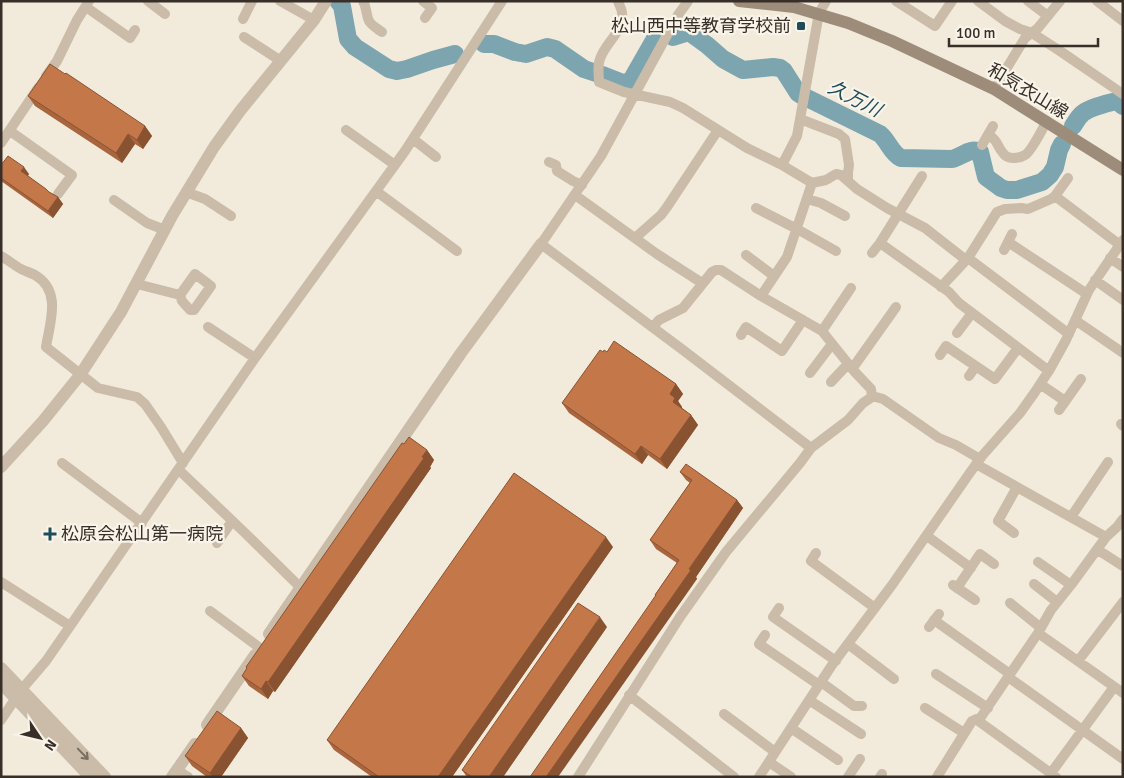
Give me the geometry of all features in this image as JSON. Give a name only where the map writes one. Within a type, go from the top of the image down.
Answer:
[{"type":"main road","name":"和気衣山線","points":[[739,1],[794,6],[848,23],[892,41],[994,89],[1123,170]]},
{"type":"street","points":[[243,19],[252,1]]},
{"type":"street","points":[[280,1],[314,20]]},
{"type":"street","points":[[1,467],[43,421],[80,375],[121,312],[186,192],[214,147],[240,111],[314,20],[326,1]]},
{"type":"street","points":[[363,1],[370,22],[382,32]]},
{"type":"street","points":[[423,1],[432,8],[424,18]]},
{"type":"street","points":[[1,720],[46,661],[255,358],[395,165],[502,1]]},
{"type":"street","points":[[618,1],[622,13],[621,23],[604,49],[599,61],[599,82],[624,92],[670,102],[683,108],[747,148],[782,165],[812,183],[841,174],[865,194],[925,228],[1069,334]]},
{"type":"street","points":[[179,774],[260,648],[451,368],[582,185],[601,156],[678,15],[688,1]]},
{"type":"street","points":[[782,165],[797,136],[819,14],[826,1]]},
{"type":"street","points":[[896,1],[935,26],[952,1]]},
{"type":"street","points":[[978,1],[1005,21],[1032,33],[1082,65],[1123,94]]},
{"type":"street","points":[[1028,1],[1048,16]]},
{"type":"street","points":[[994,89],[1019,46],[1025,38],[1038,28],[1060,1]]},
{"type":"street","points":[[1097,1],[1123,21]]},
{"type":"street","points":[[1,143],[57,60],[87,4],[130,38],[135,30]]},
{"type":"street","points":[[150,16],[157,8]]},
{"type":"street","points":[[244,37],[281,61]]},
{"type":"street","points":[[800,119],[839,134],[845,139],[849,164],[848,180]]},
{"type":"street","points":[[982,145],[990,130],[1002,152],[1008,157],[1025,156],[1047,122]]},
{"type":"street","points":[[346,130],[395,165]]},
{"type":"street","points":[[635,238],[668,207],[718,130]]},
{"type":"street","points":[[10,131],[72,175],[58,194]]},
{"type":"street","points":[[413,139],[436,157]]},
{"type":"street","points":[[550,162],[556,165],[557,171],[582,185]]},
{"type":"street","points":[[872,254],[922,176]]},
{"type":"street","points":[[941,286],[967,259],[997,212],[1004,209],[1028,209],[1051,200],[1068,178]]},
{"type":"street","points":[[761,296],[787,257],[812,183]]},
{"type":"street","points":[[376,191],[457,251]]},
{"type":"street","points":[[186,192],[205,199],[232,216]]},
{"type":"street","points":[[574,195],[657,254],[702,283]]},
{"type":"street","points":[[759,777],[820,684],[978,462],[1020,413],[1040,384],[1069,334],[1095,280],[1122,242],[1055,196]]},
{"type":"street","points":[[807,199],[821,203],[845,216]]},
{"type":"street","points":[[122,201],[147,223],[165,230]]},
{"type":"street","points":[[756,208],[836,251]]},
{"type":"street","points":[[1008,242],[1087,294]]},
{"type":"street","points":[[880,243],[949,292],[959,303],[1048,371]]},
{"type":"street","points":[[540,244],[811,448]]},
{"type":"street","points":[[746,255],[774,276]]},
{"type":"street","points":[[1,256],[42,280],[52,296],[53,306],[46,347],[98,388],[137,398],[145,404],[161,427],[181,467],[232,521],[301,588]]},
{"type":"street","points":[[1110,258],[1123,267]]},
{"type":"street","points":[[653,328],[658,320],[683,308],[712,272],[721,270],[761,296],[822,331],[871,389],[872,397]]},
{"type":"street","points":[[1095,280],[1123,300]]},
{"type":"street","points":[[137,284],[180,295]]},
{"type":"street","points":[[822,331],[851,288]]},
{"type":"street","points":[[831,382],[850,366],[896,307]]},
{"type":"street","points":[[956,333],[972,313]]},
{"type":"street","points":[[741,335],[746,328],[782,351],[803,320]]},
{"type":"street","points":[[1075,320],[1123,353]]},
{"type":"street","points":[[208,326],[255,358]]},
{"type":"street","points":[[810,373],[832,344]]},
{"type":"street","points":[[940,355],[946,346],[996,378],[1018,348]]},
{"type":"street","points":[[969,376],[976,366]]},
{"type":"street","points":[[1040,384],[1062,406],[1081,379]]},
{"type":"street","points":[[578,777],[680,617],[726,552],[811,448],[848,420],[863,403],[872,397],[883,399],[939,438],[956,445],[978,462],[1017,487],[1106,537]]},
{"type":"street","points":[[63,462],[142,523]]},
{"type":"street","points":[[1070,517],[1107,468]]},
{"type":"street","points":[[1014,532],[998,521],[1017,487]]},
{"type":"street","points":[[937,777],[972,721],[981,717],[988,708],[1051,610],[1106,537],[1123,519]]},
{"type":"street","points":[[217,543],[232,521]]},
{"type":"street","points":[[927,536],[971,568]]},
{"type":"street","points":[[1098,550],[1123,566]]},
{"type":"street","points":[[816,553],[811,561],[875,608]]},
{"type":"street","points":[[975,600],[955,587],[980,554],[995,562]]},
{"type":"street","points":[[1038,562],[1071,585]]},
{"type":"street","points":[[1,582],[70,626]]},
{"type":"street","points":[[1034,584],[1057,602]]},
{"type":"street","points":[[1078,661],[1123,602]]},
{"type":"street","points":[[977,720],[1054,775],[1082,730],[1120,689],[1078,661],[1039,630],[1010,603]]},
{"type":"street","points":[[779,608],[773,618],[836,661]]},
{"type":"street","points":[[210,611],[260,648]]},
{"type":"street","points":[[934,620],[1123,759]]},
{"type":"street","points":[[765,636],[759,644],[854,706],[862,706]]},
{"type":"street","points":[[848,644],[894,679]]},
{"type":"street","points":[[1,668],[19,694],[90,777]]},
{"type":"street","points":[[936,674],[988,708]]},
{"type":"street","points":[[1,683],[19,694],[105,777]]},
{"type":"street","points":[[629,695],[734,777]]},
{"type":"street","points":[[809,700],[861,734]]},
{"type":"street","points":[[925,708],[964,734]]},
{"type":"street","points":[[724,713],[775,752]]},
{"type":"street","points":[[791,728],[838,760]]},
{"type":"street","points":[[848,777],[860,759]]},
{"type":"street","points":[[769,762],[791,777]]},
{"type":"building","points":[[50,64],[145,126],[137,140],[128,134],[116,153],[28,96]]},
{"type":"building","points":[[8,156],[24,167],[21,171],[58,197],[48,211],[1,178],[1,165]]},
{"type":"building","points":[[614,341],[676,384],[670,394],[675,398],[673,402],[691,415],[660,459],[641,446],[635,454],[562,403],[600,350],[607,352]]},
{"type":"building","points":[[409,437],[427,450],[422,457],[424,458],[268,682],[266,681],[261,689],[242,676],[246,667],[402,443],[404,444]]},
{"type":"building","points":[[686,464],[737,500],[689,569],[691,570],[546,777],[530,777],[679,560],[650,540],[692,480],[680,472]]},
{"type":"building","points":[[514,473],[606,537],[438,777],[379,777],[327,740]]},
{"type":"building","points":[[578,603],[600,617],[489,777],[472,777],[462,770]]},
{"type":"building","points":[[217,711],[241,728],[210,773],[185,756]]},
{"type":"waterway","name":"久万川","points":[[338,1],[342,6],[348,39],[355,47],[389,69],[397,71],[407,69],[455,54]]},
{"type":"waterway","name":"久万川","points":[[673,37],[689,32],[723,59],[743,70],[780,68],[801,95]]},
{"type":"waterway","name":"久万川","points":[[602,75],[625,84],[632,79],[656,37],[661,36]]},
{"type":"waterway","name":"久万川","points":[[484,44],[494,44],[526,54],[547,47],[555,49],[584,69],[596,73]]},
{"type":"waterway","name":"久万川","points":[[807,98],[880,134],[901,158],[952,159],[969,151],[980,152],[986,177],[1007,190],[1017,190],[1042,182],[1055,167],[1062,144]]},
{"type":"waterway","name":"久万川","points":[[1073,126],[1078,118],[1090,109],[1117,101],[1123,106]]},
{"type":"place","name":"松山西中等教育学校前","points":[[801,26]]},
{"type":"place","name":"松原会松山第一病院","points":[[50,534]]}]
